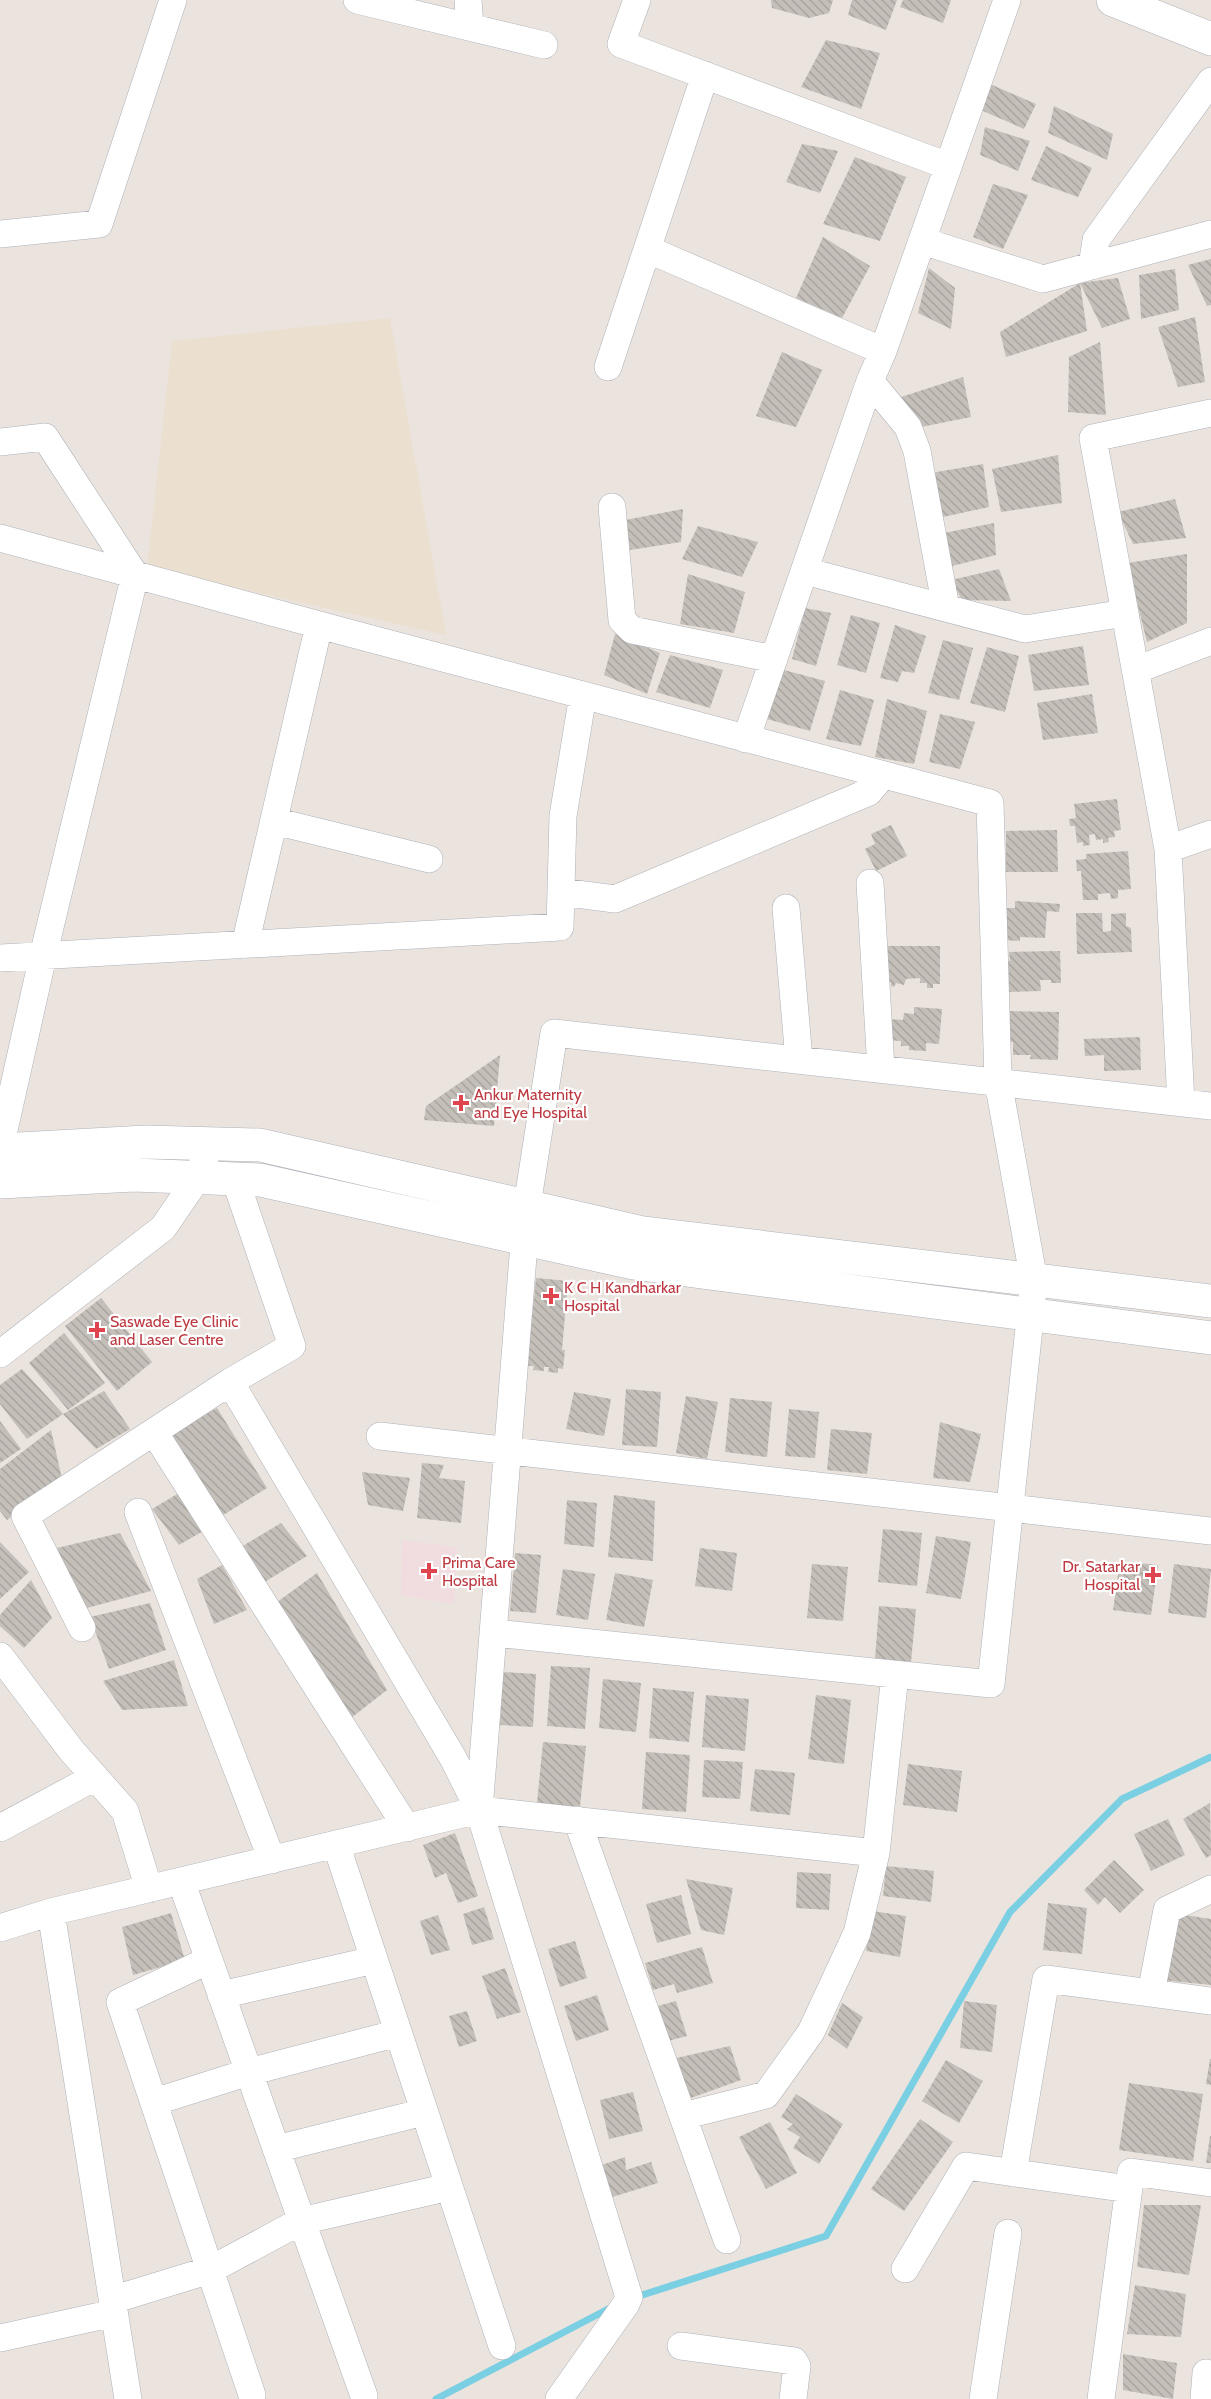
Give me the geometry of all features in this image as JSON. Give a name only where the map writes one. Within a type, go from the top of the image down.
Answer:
[{"type":"street","points":[[0,234],[99,224],[173,0]]},
{"type":"street","points":[[357,0],[544,45]]},
{"type":"street","points":[[468,0],[470,27]]},
{"type":"street","points":[[637,0],[621,44],[948,166]]},
{"type":"street","points":[[746,739],[870,381],[883,351],[1007,0]]},
{"type":"street","points":[[1128,3],[1211,39]]},
{"type":"street","points":[[608,367],[705,75]]},
{"type":"street","points":[[1092,266],[1096,240],[1211,81]]},
{"type":"street","points":[[922,241],[1043,279],[1211,234]]},
{"type":"street","points":[[647,249],[883,351]]},
{"type":"street","points":[[870,381],[908,426],[917,451],[946,608]]},
{"type":"street","points":[[1181,1103],[1168,849],[1093,438],[1211,413]]},
{"type":"street","points":[[0,442],[45,437],[135,575],[43,956],[0,1149],[146,1142],[260,1144],[643,1233],[1211,1301]]},
{"type":"street","points":[[612,507],[622,620],[626,626],[632,630],[774,659]]},
{"type":"street","points":[[0,538],[990,803],[998,1081],[1034,1281],[991,1684],[494,1633]]},
{"type":"street","points":[[805,571],[1025,629],[1125,613]]},
{"type":"street","points":[[244,945],[319,625]]},
{"type":"street","points":[[1136,670],[1211,642]]},
{"type":"street","points":[[0,958],[560,927],[563,816],[583,695]]},
{"type":"street","points":[[561,892],[615,898],[869,792],[884,775]]},
{"type":"street","points":[[274,821],[429,859]]},
{"type":"street","points":[[1168,849],[1211,834]]},
{"type":"street","points":[[870,883],[881,1069]]},
{"type":"street","points":[[786,908],[799,1059]]},
{"type":"street","points":[[479,1810],[527,1206],[554,1033],[1211,1106]]},
{"type":"street","points":[[0,1354],[163,1228],[198,1177],[210,1143]]},
{"type":"street","points":[[0,1182],[134,1175],[260,1180],[633,1263],[1211,1338]]},
{"type":"street","points":[[82,1628],[25,1516],[230,1382],[292,1346],[235,1179]]},
{"type":"street","points":[[230,1382],[453,1758],[479,1810],[627,2296],[559,2399]]},
{"type":"street","points":[[154,1432],[407,1828]]},
{"type":"street","points":[[380,1436],[1211,1531]]},
{"type":"street","points":[[138,1512],[272,1860]]},
{"type":"street","points":[[0,1656],[71,1750],[125,1811],[149,1889]]},
{"type":"street","points":[[683,2116],[766,2095],[811,2032],[857,1934],[876,1853],[896,1675]]},
{"type":"street","points":[[0,1828],[95,1777]]},
{"type":"street","points":[[0,1928],[51,1912],[479,1810],[876,1853]]},
{"type":"street","points":[[577,1820],[727,2240]]},
{"type":"street","points":[[336,1844],[502,2346]]},
{"type":"street","points":[[181,1881],[364,2396]]},
{"type":"street","points":[[1151,1993],[1167,1911],[1211,1889]]},
{"type":"street","points":[[51,1912],[128,2399]]},
{"type":"street","points":[[209,1960],[120,2002],[252,2395]]},
{"type":"street","points":[[221,1995],[374,1960]]},
{"type":"street","points":[[1013,2173],[1046,1979],[1211,2001]]},
{"type":"street","points":[[154,2102],[249,2072],[398,2033]]},
{"type":"street","points":[[276,2150],[424,2112]]},
{"type":"street","points":[[905,2269],[966,2166],[1129,2189]]},
{"type":"street","points":[[1101,2399],[1131,2172],[1211,2183]]},
{"type":"street","points":[[0,2338],[113,2306],[210,2270],[301,2221],[449,2187]]},
{"type":"street","points":[[983,2399],[1008,2233]]},
{"type":"street","points":[[681,2346],[794,2361],[797,2366],[793,2399]]},
{"type":"shaded area","points":[[390,318],[446,635],[147,568],[172,341]]},
{"type":"shaded area","name":"Prima Care Hospital","points":[[402,1540],[457,1547],[454,1604],[401,1595]]},
{"type":"building","points":[[771,0],[833,0],[829,13],[809,18],[772,8]]},
{"type":"building","points":[[852,0],[897,0],[886,30],[848,15]]},
{"type":"building","points":[[903,0],[951,0],[943,23],[900,7]]},
{"type":"building","points":[[826,40],[880,53],[861,109],[801,87]]},
{"type":"building","points":[[990,84],[1036,104],[1024,129],[983,111]]},
{"type":"building","points":[[1054,106],[1113,134],[1107,160],[1048,133]]},
{"type":"building","points":[[985,127],[1030,141],[1018,171],[980,155]]},
{"type":"building","points":[[802,144],[838,151],[820,193],[786,182]]},
{"type":"building","points":[[1046,146],[1092,168],[1078,197],[1031,180]]},
{"type":"building","points":[[855,157],[906,177],[880,241],[823,224]]},
{"type":"building","points":[[993,184],[1028,195],[1003,249],[973,237]]},
{"type":"building","points":[[823,237],[870,266],[842,318],[796,298]]},
{"type":"building","points":[[1211,259],[1211,305],[1207,306],[1188,265]]},
{"type":"building","points":[[929,268],[955,288],[951,329],[918,313]]},
{"type":"building","points":[[1175,269],[1179,310],[1141,319],[1139,275]]},
{"type":"building","points":[[1118,278],[1130,319],[1102,328],[1080,283]]},
{"type":"building","points":[[1080,283],[1087,331],[1006,357],[1000,332]]},
{"type":"building","points":[[1195,317],[1205,382],[1178,387],[1158,327]]},
{"type":"building","points":[[1100,342],[1106,415],[1068,412],[1069,357]]},
{"type":"building","points":[[782,352],[822,370],[796,427],[756,416]]},
{"type":"building","points":[[963,377],[971,417],[921,427],[901,397]]},
{"type":"building","points":[[1058,455],[1062,503],[1001,512],[992,469]]},
{"type":"building","points":[[983,464],[989,507],[943,517],[931,473]]},
{"type":"building","points":[[1175,499],[1186,538],[1133,544],[1118,512]]},
{"type":"building","points":[[683,509],[681,542],[630,550],[625,520]]},
{"type":"building","points":[[994,523],[996,555],[952,566],[944,533]]},
{"type":"building","points":[[698,526],[758,542],[742,577],[682,559]]},
{"type":"building","points":[[1187,554],[1187,623],[1147,642],[1127,563]]},
{"type":"building","points":[[999,569],[1011,601],[962,600],[951,580]]},
{"type":"building","points":[[688,574],[745,592],[734,633],[680,624]]},
{"type":"building","points":[[805,608],[831,613],[816,666],[792,659]]},
{"type":"building","points":[[851,615],[880,623],[866,673],[837,665]]},
{"type":"building","points":[[895,625],[926,636],[914,673],[902,671],[898,682],[880,678]]},
{"type":"building","points":[[615,634],[660,653],[647,694],[604,675]]},
{"type":"building","points":[[943,640],[973,648],[959,700],[928,693]]},
{"type":"building","points":[[1083,646],[1089,685],[1034,691],[1028,655]]},
{"type":"building","points":[[987,647],[1019,656],[1005,712],[970,703]]},
{"type":"building","points":[[670,655],[723,670],[710,708],[656,692]]},
{"type":"building","points":[[784,670],[825,681],[810,731],[767,719]]},
{"type":"building","points":[[840,690],[874,700],[861,746],[826,739]]},
{"type":"building","points":[[1092,694],[1098,733],[1043,740],[1037,703]]},
{"type":"building","points":[[887,699],[927,711],[914,764],[875,757]]},
{"type":"building","points":[[940,714],[975,722],[960,769],[929,762]]},
{"type":"building","points":[[1117,799],[1121,830],[1114,831],[1115,837],[1108,838],[1109,842],[1103,843],[1103,839],[1096,840],[1095,834],[1089,835],[1090,845],[1083,846],[1083,842],[1077,843],[1075,826],[1070,826],[1069,819],[1076,818],[1074,804]]},
{"type":"building","points":[[891,825],[907,856],[876,871],[865,849],[875,844],[871,834]]},
{"type":"building","points":[[1057,830],[1058,872],[1006,872],[1006,831]]},
{"type":"building","points":[[1128,851],[1131,889],[1118,890],[1118,898],[1111,899],[1110,893],[1098,894],[1098,900],[1083,900],[1081,871],[1077,871],[1076,860],[1086,859],[1086,854]]},
{"type":"building","points":[[1015,901],[1060,904],[1059,912],[1047,911],[1045,938],[1020,937],[1020,941],[1004,940],[1006,908],[1015,908]]},
{"type":"building","points":[[1076,913],[1102,913],[1103,932],[1111,931],[1111,914],[1126,913],[1126,926],[1131,928],[1132,952],[1077,954]]},
{"type":"building","points":[[883,946],[940,946],[940,984],[933,984],[933,988],[927,988],[927,983],[920,983],[920,978],[906,979],[904,985],[896,983],[894,987],[891,986],[891,982],[884,982]]},
{"type":"building","points":[[1060,951],[1061,983],[1040,980],[1041,991],[1006,992],[1002,961],[1010,961],[1009,952]]},
{"type":"building","points":[[914,1007],[942,1009],[939,1044],[926,1043],[926,1051],[909,1050],[909,1046],[901,1046],[901,1041],[886,1040],[887,1019],[903,1020],[904,1013],[914,1014]]},
{"type":"building","points":[[1009,1011],[1059,1012],[1058,1060],[1030,1059],[1031,1055],[1013,1055],[1013,1042],[1000,1042]]},
{"type":"building","points":[[1140,1037],[1141,1070],[1104,1071],[1104,1055],[1085,1056],[1084,1039]]},
{"type":"building","points":[[500,1055],[494,1126],[424,1120],[426,1106]]},
{"type":"building","points":[[536,1278],[568,1281],[562,1350],[565,1350],[563,1369],[558,1368],[558,1373],[548,1372],[549,1367],[544,1367],[544,1371],[533,1370],[534,1366],[527,1366]]},
{"type":"building","points":[[101,1298],[152,1362],[117,1391],[65,1326]]},
{"type":"building","points":[[64,1333],[105,1383],[68,1410],[29,1363]]},
{"type":"building","points":[[22,1369],[63,1414],[27,1439],[0,1404],[0,1385]]},
{"type":"building","points":[[626,1389],[661,1392],[657,1447],[622,1445]]},
{"type":"building","points":[[104,1391],[130,1429],[96,1449],[63,1414]]},
{"type":"building","points":[[574,1392],[611,1399],[604,1436],[566,1429]]},
{"type":"building","points":[[686,1396],[718,1402],[707,1459],[676,1453]]},
{"type":"building","points":[[730,1398],[772,1402],[767,1457],[725,1452]]},
{"type":"building","points":[[217,1408],[267,1488],[220,1517],[166,1436]]},
{"type":"building","points":[[789,1409],[819,1412],[815,1458],[785,1456]]},
{"type":"building","points":[[0,1421],[21,1449],[0,1463]]},
{"type":"building","points":[[940,1422],[981,1434],[970,1482],[933,1478]]},
{"type":"building","points":[[831,1429],[872,1433],[867,1474],[827,1470]]},
{"type":"building","points":[[51,1430],[62,1479],[7,1520],[0,1511],[0,1469]]},
{"type":"building","points":[[422,1463],[444,1465],[439,1478],[465,1481],[461,1523],[417,1518]]},
{"type":"building","points":[[362,1472],[410,1478],[403,1511],[368,1505]]},
{"type":"building","points":[[179,1493],[205,1530],[179,1545],[152,1509]]},
{"type":"building","points":[[614,1495],[655,1501],[653,1561],[608,1557]]},
{"type":"building","points":[[567,1500],[597,1503],[594,1547],[564,1544]]},
{"type":"building","points":[[281,1523],[307,1556],[263,1583],[236,1550]]},
{"type":"building","points":[[883,1529],[922,1533],[917,1586],[878,1582]]},
{"type":"building","points":[[120,1533],[151,1591],[83,1609],[57,1548]]},
{"type":"building","points":[[936,1536],[971,1542],[961,1599],[926,1593]]},
{"type":"building","points":[[0,1542],[29,1572],[0,1599]]},
{"type":"building","points":[[700,1548],[737,1553],[732,1591],[695,1586]]},
{"type":"building","points":[[515,1553],[541,1555],[536,1613],[510,1611]]},
{"type":"building","points":[[1120,1561],[1158,1565],[1151,1615],[1113,1610]]},
{"type":"building","points":[[812,1564],[848,1567],[843,1621],[807,1618]]},
{"type":"building","points":[[1174,1564],[1211,1569],[1206,1618],[1168,1613]]},
{"type":"building","points":[[222,1565],[247,1610],[214,1624],[197,1579]]},
{"type":"building","points":[[563,1569],[595,1574],[588,1620],[556,1615]]},
{"type":"building","points":[[317,1573],[387,1690],[351,1718],[273,1605]]},
{"type":"building","points":[[615,1573],[653,1580],[644,1627],[606,1620]]},
{"type":"building","points":[[31,1580],[52,1618],[24,1648],[0,1626],[0,1615]]},
{"type":"building","points":[[150,1603],[166,1650],[109,1669],[90,1617]]},
{"type":"building","points":[[879,1606],[916,1609],[911,1662],[875,1659]]},
{"type":"building","points":[[174,1660],[188,1706],[122,1710],[103,1681]]},
{"type":"building","points":[[551,1666],[590,1668],[585,1729],[547,1726]]},
{"type":"building","points":[[503,1672],[536,1674],[533,1727],[500,1725]]},
{"type":"building","points":[[603,1679],[641,1683],[636,1732],[599,1728]]},
{"type":"building","points":[[653,1688],[694,1692],[689,1742],[649,1738]]},
{"type":"building","points":[[706,1695],[749,1699],[745,1751],[702,1747]]},
{"type":"building","points":[[816,1695],[851,1700],[844,1764],[808,1759]]},
{"type":"building","points":[[543,1742],[586,1746],[580,1807],[537,1803]]},
{"type":"building","points":[[646,1752],[690,1755],[686,1812],[642,1809]]},
{"type":"building","points":[[704,1760],[743,1762],[740,1799],[702,1797]]},
{"type":"building","points":[[908,1764],[962,1771],[957,1812],[903,1805]]},
{"type":"building","points":[[755,1769],[795,1773],[790,1815],[750,1811]]},
{"type":"building","points":[[1210,1803],[1211,1855],[1206,1858],[1183,1819]]},
{"type":"building","points":[[1168,1819],[1185,1855],[1151,1871],[1134,1834]]},
{"type":"building","points":[[455,1833],[478,1896],[458,1903],[446,1873],[435,1878],[423,1845]]},
{"type":"building","points":[[1114,1860],[1144,1890],[1120,1913],[1105,1897],[1098,1905],[1084,1890]]},
{"type":"building","points":[[886,1866],[934,1871],[931,1902],[883,1896]]},
{"type":"building","points":[[797,1872],[831,1874],[829,1910],[796,1908]]},
{"type":"building","points":[[686,1879],[733,1888],[724,1935],[701,1930]]},
{"type":"building","points":[[681,1895],[691,1934],[657,1943],[646,1904]]},
{"type":"building","points":[[1048,1903],[1087,1908],[1082,1954],[1043,1950]]},
{"type":"building","points":[[484,1907],[494,1939],[472,1945],[463,1914]]},
{"type":"building","points":[[872,1911],[906,1916],[900,1957],[866,1951]]},
{"type":"building","points":[[171,1913],[185,1960],[133,1975],[122,1927]]},
{"type":"building","points":[[1172,1913],[1211,1919],[1211,1985],[1162,1980]]},
{"type":"building","points":[[438,1915],[450,1950],[431,1955],[420,1921]]},
{"type":"building","points":[[575,1941],[587,1978],[560,1987],[548,1949]]},
{"type":"building","points":[[702,1947],[713,1983],[677,1993],[674,1984],[653,1990],[645,1963]]},
{"type":"building","points":[[505,1968],[521,2012],[497,2019],[482,1976]]},
{"type":"building","points":[[597,1995],[609,2030],[576,2041],[564,2006]]},
{"type":"building","points":[[676,2001],[687,2036],[664,2042],[654,2007]]},
{"type":"building","points":[[964,2001],[997,2005],[992,2052],[960,2048]]},
{"type":"building","points":[[842,2003],[863,2017],[847,2049],[828,2035]]},
{"type":"building","points":[[467,2011],[477,2041],[459,2047],[449,2016]]},
{"type":"building","points":[[730,2046],[741,2080],[688,2099],[676,2058]]},
{"type":"building","points":[[1211,2059],[1211,2085],[1206,2084]]},
{"type":"building","points":[[946,2060],[983,2081],[959,2123],[922,2101]]},
{"type":"building","points":[[1129,2083],[1203,2094],[1193,2161],[1119,2150]]},
{"type":"building","points":[[633,2092],[643,2131],[609,2139],[600,2100]]},
{"type":"building","points":[[796,2094],[843,2124],[819,2164],[793,2148],[800,2137],[787,2129],[793,2124],[781,2117]]},
{"type":"building","points":[[920,2119],[953,2142],[904,2211],[871,2189]]},
{"type":"building","points":[[770,2122],[797,2173],[766,2189],[739,2137]]},
{"type":"building","points":[[1210,2136],[1211,2163],[1206,2163]]},
{"type":"building","points":[[625,2157],[626,2170],[651,2162],[658,2183],[609,2198],[599,2166]]},
{"type":"building","points":[[1144,2205],[1201,2205],[1189,2275],[1137,2267]]},
{"type":"building","points":[[1135,2285],[1186,2294],[1181,2337],[1127,2334]]},
{"type":"building","points":[[1123,2354],[1177,2363],[1173,2399],[1123,2390]]},
{"type":"waterway","points":[[633,2298],[826,2236],[1010,1912],[1122,1799],[1211,1757]]},
{"type":"waterway","points":[[436,2399],[612,2307]]},
{"type":"place","name":"Ankur Maternity and Eye Hospital","points":[[461,1103]]},
{"type":"place","name":"K C H Kandharkar Hospital","points":[[551,1296]]},
{"type":"place","name":"Saswade Eye Clinic and Laser Centre","points":[[97,1330]]},
{"type":"place","name":"Prima Care Hospital","points":[[429,1571]]},
{"type":"place","name":"Dr. Satarkar Hospital","points":[[1153,1575]]}]
